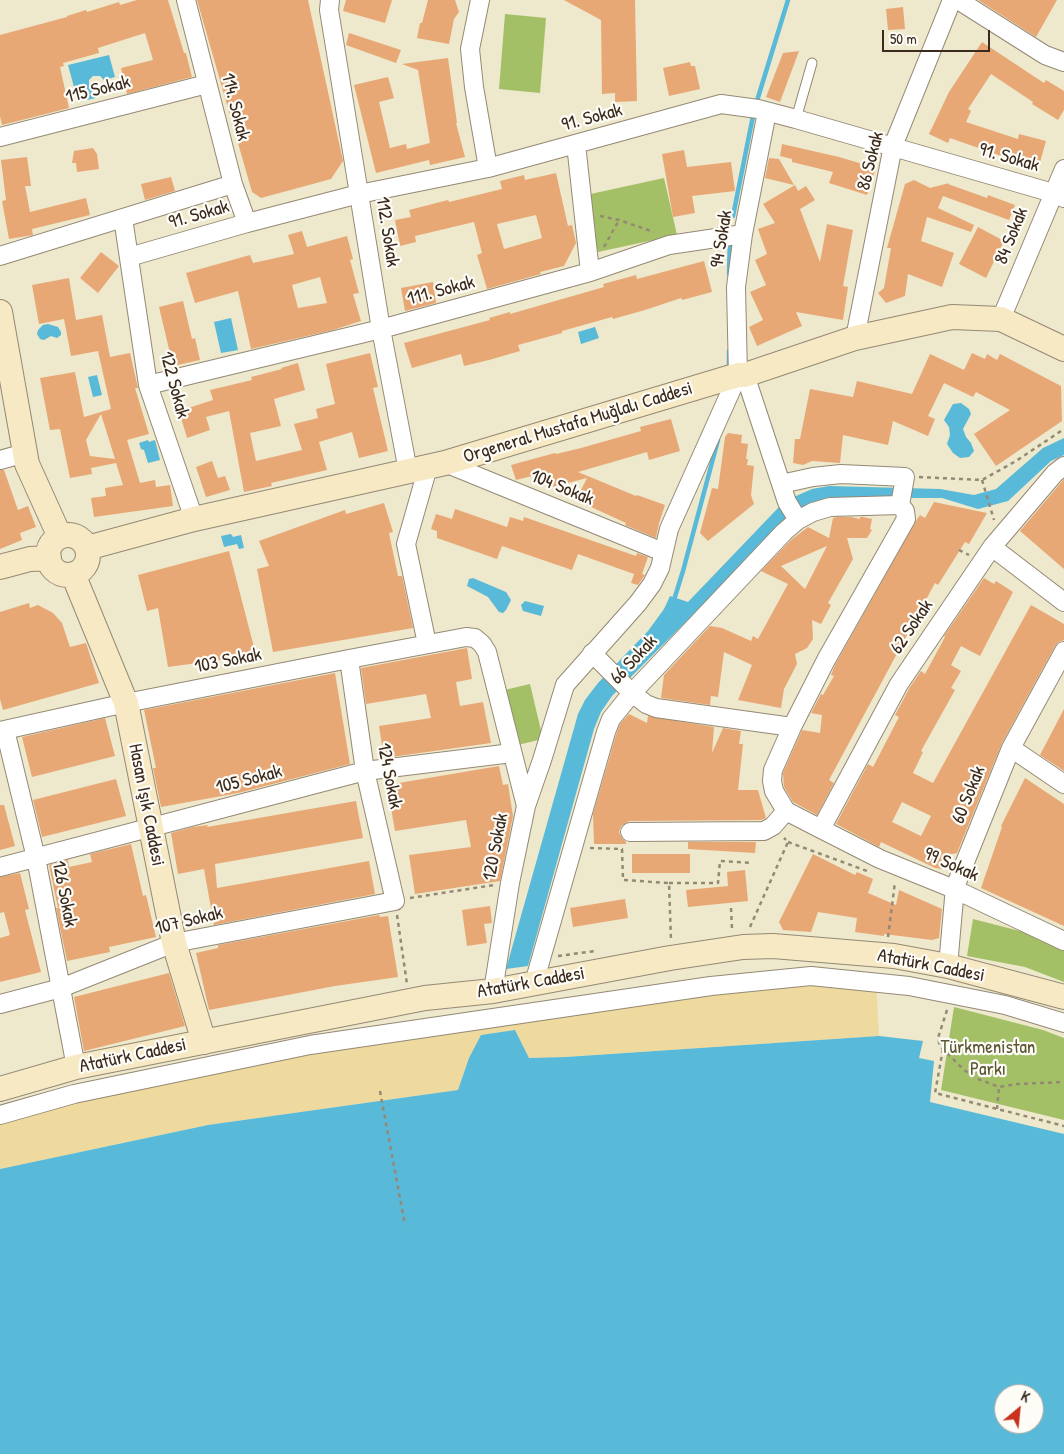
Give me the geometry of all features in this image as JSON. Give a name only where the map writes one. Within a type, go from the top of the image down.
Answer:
[{"type":"street","name":"114. Sokak","points":[[186,0],[233,184],[247,223]]},
{"type":"street","name":"112. Sokak","points":[[330,0],[329,10],[381,329],[427,467]]},
{"type":"street","points":[[480,0],[470,49],[474,87],[488,168]]},
{"type":"street","name":"86 Sokak","points":[[855,338],[893,146],[952,0]]},
{"type":"street","points":[[958,0],[1045,55],[1064,62]]},
{"type":"street","name":"115 Sokak","points":[[0,137],[207,84]]},
{"type":"street","name":"91. Sokak","points":[[129,257],[247,223],[359,194],[488,168],[721,104],[757,109],[796,119],[1059,195]]},
{"type":"street","name":"94 Sokak","points":[[741,375],[736,288],[736,235],[757,109]]},
{"type":"street","points":[[576,144],[590,272]]},
{"type":"street","name":"84 Sokak","points":[[1001,319],[1059,195],[1064,169]]},
{"type":"street","name":"91. Sokak","points":[[0,256],[233,184]]},
{"type":"street","name":"122 Sokak","points":[[123,218],[148,385],[194,519]]},
{"type":"street","name":"111. Sokak","points":[[148,385],[381,329],[590,272],[669,245],[736,235]]},
{"type":"street","points":[[0,312],[27,464],[60,537]]},
{"type":"street","name":"Orgeneral Mustafa Muğlalı Caddesi","points":[[87,548],[194,519],[427,467],[741,375],[855,338],[952,318],[1001,319],[1064,349]]},
{"type":"street","points":[[741,375],[793,512]]},
{"type":"street","points":[[526,806],[565,685],[638,603],[660,568],[668,529],[741,375]]},
{"type":"street","points":[[0,460],[25,453]]},
{"type":"street","name":"62 Sokak","points":[[821,829],[899,684],[992,547],[1054,473],[1064,466]]},
{"type":"street","points":[[427,467],[406,544],[427,644]]},
{"type":"street","name":"104 Sokak","points":[[427,467],[663,552]]},
{"type":"street","points":[[630,832],[764,831],[773,826],[786,810],[774,791],[773,770],[792,726],[826,660],[903,498],[841,474],[813,476],[781,484]]},
{"type":"street","name":"66 Sokak","points":[[534,983],[606,732],[629,690],[784,532],[793,512],[813,512],[830,507],[903,498]]},
{"type":"street","points":[[66,535],[78,538],[87,548],[88,554],[84,567],[73,574],[67,575],[55,570],[48,558],[50,546],[60,537],[66,535]]},
{"type":"street","points":[[992,547],[1064,602]]},
{"type":"street","points":[[0,567],[30,559],[48,558]]},
{"type":"street","name":"Hasan Işık Caddesi","points":[[73,574],[126,703],[174,943],[204,1042]]},
{"type":"street","name":"103 Sokak","points":[[2,730],[349,658],[466,637]]},
{"type":"street","name":"120 Sokak","points":[[466,637],[475,638],[487,652],[526,806],[510,883],[493,991]]},
{"type":"street","name":"60 Sokak","points":[[948,966],[954,889],[1011,748],[1064,652]]},
{"type":"street","points":[[592,653],[629,690],[646,704],[656,708],[792,726]]},
{"type":"street","name":"124 Sokak","points":[[349,658],[365,771],[394,901]]},
{"type":"street","name":"126 Sokak","points":[[2,730],[36,858],[76,1068]]},
{"type":"street","points":[[1011,748],[1064,784]]},
{"type":"street","name":"105 Sokak","points":[[0,868],[365,771],[512,753]]},
{"type":"street","name":"99 Sokak","points":[[786,810],[880,859],[954,889],[1064,942]]},
{"type":"street","name":"107 Sokak","points":[[0,1004],[61,988],[174,943],[394,901]]},
{"type":"street","name":"Atatürk Caddesi","points":[[0,1089],[76,1068],[204,1042],[410,1001],[493,991],[670,958],[738,941],[773,946],[894,956],[948,966],[1064,997]]},
{"type":"street","points":[[0,1115],[74,1094],[310,1045],[711,986],[811,976],[909,986],[1005,1005],[1064,1023]]},
{"type":"lane","points":[[796,119],[812,63]]},
{"type":"path","points":[[582,204],[600,216],[619,220],[658,234],[669,245]]},
{"type":"path","points":[[590,272],[619,220]]},
{"type":"path","points":[[903,498],[982,480],[1016,461],[1064,429]]},
{"type":"path","points":[[982,480],[991,509]]},
{"type":"path","points":[[773,826],[788,842],[868,872]]},
{"type":"path","points":[[731,908],[738,941],[747,934],[788,842]]},
{"type":"path","points":[[573,847],[622,849],[623,880],[669,883],[718,883],[720,861],[752,863]]},
{"type":"path","points":[[888,940],[895,882],[903,885]]},
{"type":"path","points":[[410,1001],[394,901],[510,883]]},
{"type":"path","points":[[669,883],[671,943]]},
{"type":"path","points":[[952,994],[938,1038],[943,1050],[964,1070],[978,1079],[999,1086],[1064,1082]]},
{"type":"path","points":[[943,1050],[935,1092],[1064,1126]]},
{"type":"path","points":[[998,1109],[999,1086]]},
{"type":"path","points":[[380,1091],[405,1225]]},
{"type":"green space","points":[[505,14],[546,18],[540,93],[499,89]]},
{"type":"green space","points":[[664,178],[677,235],[598,252],[586,195]]},
{"type":"green space","points":[[530,684],[543,739],[513,746],[500,691]]},
{"type":"green space","points":[[973,919],[1047,938],[1064,946],[1064,982],[1025,967],[967,956]]},
{"type":"green space","name":"Türkmenistan Parkı","points":[[954,1007],[1043,1030],[1064,1038],[1064,1120],[941,1090]]},
{"type":"sand","points":[[876,982],[879,1036],[529,1058],[515,1030],[482,1035],[469,1058],[458,1090],[208,1125],[0,1169],[0,1115],[310,1045],[711,986]]},
{"type":"water","points":[[109,55],[115,77],[104,80],[100,76],[93,76],[89,80],[89,85],[94,90],[96,98],[78,102],[68,65]]},
{"type":"water","points":[[231,318],[238,350],[221,353],[214,322]]},
{"type":"water","points":[[48,324],[58,327],[61,335],[57,338],[51,336],[44,340],[40,339],[37,334],[38,330],[43,325]]},
{"type":"water","points":[[595,327],[599,338],[581,344],[578,332]]},
{"type":"water","points":[[97,375],[102,395],[93,397],[88,377]]},
{"type":"water","points":[[961,403],[969,409],[971,414],[963,429],[974,451],[969,457],[960,458],[953,453],[947,444],[950,435],[949,427],[944,420],[953,404]]},
{"type":"water","points":[[1064,438],[1064,455],[1051,461],[1008,501],[978,509],[942,498],[856,498],[788,519],[612,696],[601,712],[594,729],[528,966],[506,969],[578,714],[585,700],[598,683],[648,631],[664,609],[670,596],[688,602],[779,507],[796,496],[812,489],[829,486],[940,489],[974,495],[996,489],[1043,448]]},
{"type":"water","points":[[148,440],[149,442],[155,440],[160,460],[148,463],[144,450],[141,449],[139,443]]},
{"type":"water","points":[[231,534],[233,537],[241,535],[244,548],[239,549],[237,544],[224,547],[221,536]]},
{"type":"water","points":[[473,578],[506,592],[511,600],[503,613],[499,612],[488,597],[467,586],[469,579]]},
{"type":"water","points":[[525,601],[544,606],[541,616],[523,611],[521,605]]},
{"type":"water","points":[[515,1030],[529,1058],[879,1036],[923,1041],[919,1058],[934,1061],[930,1102],[1064,1134],[1064,1454],[0,1454],[0,1169],[208,1125],[458,1090],[469,1058],[481,1035]]},
{"type":"building","points":[[137,0],[168,0],[192,77],[127,94],[121,68],[153,60],[145,33],[98,48],[99,53],[63,63],[64,66],[60,67],[69,108],[2,125],[0,116],[0,35],[86,10],[87,12],[119,2],[120,5]]},
{"type":"building","points":[[197,0],[308,0],[343,161],[331,179],[261,198],[252,192]]},
{"type":"building","points":[[346,0],[392,0],[385,23],[343,11]]},
{"type":"building","points":[[428,0],[455,0],[459,12],[454,19],[449,44],[417,38]]},
{"type":"building","points":[[564,0],[635,0],[637,101],[615,102],[615,93],[602,94],[601,20]]},
{"type":"building","points":[[978,0],[1057,0],[1036,37]]},
{"type":"building","points":[[903,7],[905,29],[888,30],[886,9]]},
{"type":"building","points":[[349,33],[401,50],[396,63],[346,45]]},
{"type":"building","points":[[982,42],[1044,83],[1046,80],[1064,91],[1064,110],[1058,120],[1032,104],[1033,102],[991,74],[968,109],[971,111],[966,122],[1018,139],[1019,134],[1046,141],[1039,166],[1013,160],[950,138],[948,143],[929,134],[949,92]]},
{"type":"building","points":[[799,51],[780,102],[766,97],[783,53]]},
{"type":"building","points":[[448,58],[456,123],[465,157],[430,165],[429,160],[376,173],[354,85],[388,77],[394,98],[379,102],[390,148],[406,144],[407,149],[430,143],[418,70],[402,64]]},
{"type":"building","points":[[690,62],[691,66],[695,66],[700,89],[669,96],[663,68]]},
{"type":"building","points":[[782,144],[839,157],[876,168],[867,195],[829,183],[833,172],[792,162],[792,159],[780,156]]},
{"type":"building","points":[[93,148],[97,154],[99,169],[77,172],[76,163],[72,163],[74,151]]},
{"type":"building","points":[[684,150],[687,167],[731,162],[735,191],[692,196],[695,213],[673,217],[662,154]]},
{"type":"building","points":[[27,157],[31,186],[25,186],[30,212],[86,198],[90,215],[32,229],[33,235],[9,239],[2,201],[6,200],[1,160]]},
{"type":"building","points":[[769,158],[779,159],[794,185],[765,178]]},
{"type":"building","points":[[556,173],[568,226],[572,225],[576,243],[564,266],[487,289],[477,255],[482,253],[474,222],[415,236],[416,242],[400,246],[395,220],[411,217],[409,210],[502,189],[500,181],[524,175],[525,180]],"holes":[[[536,215],[542,238],[504,249],[497,224]]]},
{"type":"building","points":[[171,177],[175,191],[145,200],[141,184]]},
{"type":"building","points":[[914,180],[930,188],[949,183],[987,198],[988,195],[1015,205],[1009,220],[943,196],[938,208],[974,225],[971,232],[927,217],[921,241],[954,253],[942,287],[908,274],[905,296],[886,303],[878,293],[884,288],[891,248],[887,248],[905,184]]},
{"type":"building","points":[[795,185],[798,191],[806,186],[815,200],[800,209],[820,262],[827,224],[853,230],[843,286],[848,287],[843,320],[796,312],[802,326],[757,346],[749,327],[763,320],[750,292],[766,285],[755,260],[767,254],[758,229],[775,223],[763,204]]},
{"type":"building","points":[[978,227],[1004,241],[986,278],[959,264]]},
{"type":"building","points":[[302,231],[307,247],[347,236],[353,259],[350,260],[359,293],[353,294],[361,321],[333,330],[251,349],[238,291],[195,303],[186,273],[250,255],[253,263],[294,254],[288,235]],"holes":[[[320,277],[327,303],[298,308],[292,285]]]},
{"type":"building","points":[[101,252],[119,266],[98,293],[80,278]]},
{"type":"building","points":[[704,261],[712,292],[682,300],[681,298],[613,319],[612,317],[562,331],[562,333],[518,345],[520,351],[489,360],[464,366],[461,354],[412,368],[404,343],[604,287],[603,284],[636,275],[637,279]]},
{"type":"building","points":[[69,278],[76,320],[102,315],[110,357],[130,353],[138,388],[135,388],[149,434],[127,440],[140,483],[155,480],[156,487],[170,485],[173,506],[94,517],[91,498],[106,496],[105,488],[123,485],[116,463],[91,468],[92,474],[70,478],[60,429],[50,430],[40,378],[75,372],[84,417],[111,409],[98,351],[71,356],[64,319],[39,324],[32,285]],"holes":[[[101,414],[115,459],[90,456],[86,440]]]},
{"type":"building","points":[[433,282],[436,303],[405,311],[401,288]]},
{"type":"building","points":[[183,301],[192,339],[195,338],[200,360],[173,366],[159,307]]},
{"type":"building","points":[[370,353],[378,387],[373,388],[388,451],[359,458],[352,432],[319,442],[327,470],[271,483],[272,486],[244,492],[229,411],[206,417],[210,430],[187,438],[179,411],[213,400],[210,390],[252,380],[251,377],[298,363],[305,390],[274,399],[281,426],[250,433],[256,461],[302,450],[294,424],[318,418],[316,409],[335,404],[326,364]]},
{"type":"building","points":[[972,353],[985,359],[987,354],[997,360],[1000,354],[1061,386],[1062,421],[996,466],[974,434],[1010,410],[976,392],[973,397],[944,383],[928,416],[935,419],[928,436],[893,421],[888,445],[843,435],[840,463],[812,461],[803,465],[793,463],[795,439],[800,439],[810,389],[853,397],[857,381],[912,394],[930,354],[964,370]]},
{"type":"building","points":[[671,419],[680,451],[649,460],[647,452],[578,472],[636,496],[665,505],[656,538],[625,525],[626,523],[576,500],[587,478],[548,488],[544,473],[516,480],[511,465],[641,431],[640,427]]},
{"type":"building","points":[[728,433],[742,435],[741,443],[748,444],[747,465],[754,466],[751,495],[754,504],[708,541],[700,533],[712,488],[718,489],[725,437]]},
{"type":"building","points":[[212,461],[218,478],[225,476],[230,490],[206,497],[196,467]]},
{"type":"building","points":[[0,470],[4,470],[18,510],[28,506],[36,527],[20,533],[22,540],[0,549]]},
{"type":"building","points":[[1064,479],[1064,569],[1020,531]]},
{"type":"building","points":[[934,502],[987,513],[969,544],[965,542],[938,585],[935,583],[829,780],[834,783],[817,815],[793,802],[784,787],[783,773],[802,730],[820,733],[822,715],[811,713],[821,694],[823,695],[834,676],[831,675],[835,665],[916,521],[920,515],[925,518]]},
{"type":"building","points":[[384,503],[393,532],[389,533],[398,576],[402,576],[413,628],[273,652],[257,569],[269,566],[259,541],[345,510],[346,514]]},
{"type":"building","points":[[455,509],[507,527],[510,517],[523,521],[524,517],[636,556],[637,553],[648,557],[642,574],[645,575],[638,585],[631,583],[634,574],[578,554],[572,570],[502,546],[497,559],[437,538],[437,531],[431,529],[436,514],[452,519]]},
{"type":"building","points":[[851,517],[860,519],[860,517],[863,517],[872,519],[870,529],[872,530],[867,538],[847,538],[853,559],[828,603],[831,605],[821,624],[812,620],[813,639],[807,648],[795,654],[797,664],[784,689],[781,708],[738,700],[752,665],[724,652],[718,697],[711,696],[710,705],[661,698],[664,675],[710,626],[722,628],[751,641],[753,636],[758,639],[788,584],[761,571],[791,540],[808,527],[829,538],[833,518]],"holes":[[[827,546],[805,589],[781,566]]]},
{"type":"building","points":[[229,551],[256,655],[168,667],[158,608],[147,611],[138,575]]},
{"type":"building","points":[[984,578],[994,584],[996,581],[1013,592],[980,656],[961,646],[951,665],[961,671],[951,688],[955,690],[921,751],[923,752],[913,773],[933,783],[1031,605],[1064,624],[1064,640],[1055,646],[1002,743],[957,853],[948,855],[942,869],[935,868],[881,842],[879,847],[836,824],[868,764],[873,767],[899,717],[895,715],[910,687],[921,671],[925,674],[944,636]],"holes":[[[902,802],[931,816],[921,836],[892,822]]]},
{"type":"building","points":[[29,603],[30,608],[38,605],[53,613],[62,623],[70,647],[86,643],[99,683],[3,710],[0,699],[0,612]]},
{"type":"building","points":[[467,648],[472,679],[456,682],[460,706],[483,702],[491,743],[384,758],[379,726],[431,718],[426,694],[366,704],[361,668]]},
{"type":"building","points":[[335,673],[350,764],[238,793],[161,807],[153,768],[156,768],[144,710]]},
{"type":"building","points":[[1064,709],[1064,771],[1040,755]]},
{"type":"building","points":[[629,714],[647,723],[648,716],[714,727],[712,753],[723,728],[741,731],[739,744],[743,744],[738,790],[758,790],[766,818],[761,820],[629,821],[621,826],[619,832],[626,844],[594,844],[593,814],[616,735],[620,724]]},
{"type":"building","points":[[105,718],[115,756],[32,777],[22,737]]},
{"type":"building","points":[[499,766],[503,785],[508,784],[513,816],[500,881],[415,894],[409,855],[471,847],[466,820],[395,831],[387,785]]},
{"type":"building","points":[[1025,778],[1064,804],[1064,926],[981,888],[1001,826]]},
{"type":"building","points":[[116,779],[126,816],[42,837],[33,800]]},
{"type":"building","points":[[356,801],[363,838],[215,864],[217,888],[369,861],[375,894],[214,925],[204,869],[178,874],[171,833],[193,827],[208,825],[207,827]]},
{"type":"building","points":[[0,805],[4,805],[15,846],[0,850]]},
{"type":"building","points":[[688,842],[756,842],[755,853],[688,849]]},
{"type":"building","points":[[131,844],[143,896],[146,895],[156,937],[109,947],[110,952],[67,961],[49,865],[68,860],[69,867],[92,862],[90,854]]},
{"type":"building","points":[[632,854],[690,854],[690,873],[632,873]]},
{"type":"building","points":[[813,854],[855,875],[857,872],[873,879],[868,893],[896,905],[899,890],[942,909],[939,938],[932,940],[855,932],[857,918],[818,912],[811,932],[783,930],[779,922]]},
{"type":"building","points":[[745,870],[748,901],[688,907],[686,890],[728,886],[727,872]]},
{"type":"building","points":[[20,873],[29,909],[25,910],[41,972],[0,982],[0,938],[10,935],[4,912],[0,913],[0,877]]},
{"type":"building","points":[[625,899],[628,918],[573,927],[570,908]]},
{"type":"building","points":[[490,906],[492,923],[484,924],[487,943],[467,946],[462,910]]},
{"type":"building","points":[[379,915],[380,917],[388,916],[398,977],[335,986],[209,1010],[196,953],[218,948],[218,945]]},
{"type":"building","points":[[169,973],[185,1026],[84,1051],[74,997]]},
{"type":"waterway","points":[[756,104],[788,0]]},
{"type":"waterway","points":[[733,216],[754,111]]},
{"type":"waterway","points":[[729,274],[730,239]]},
{"type":"waterway","points":[[729,351],[729,371]]},
{"type":"waterway","points":[[673,603],[718,440]]}]
